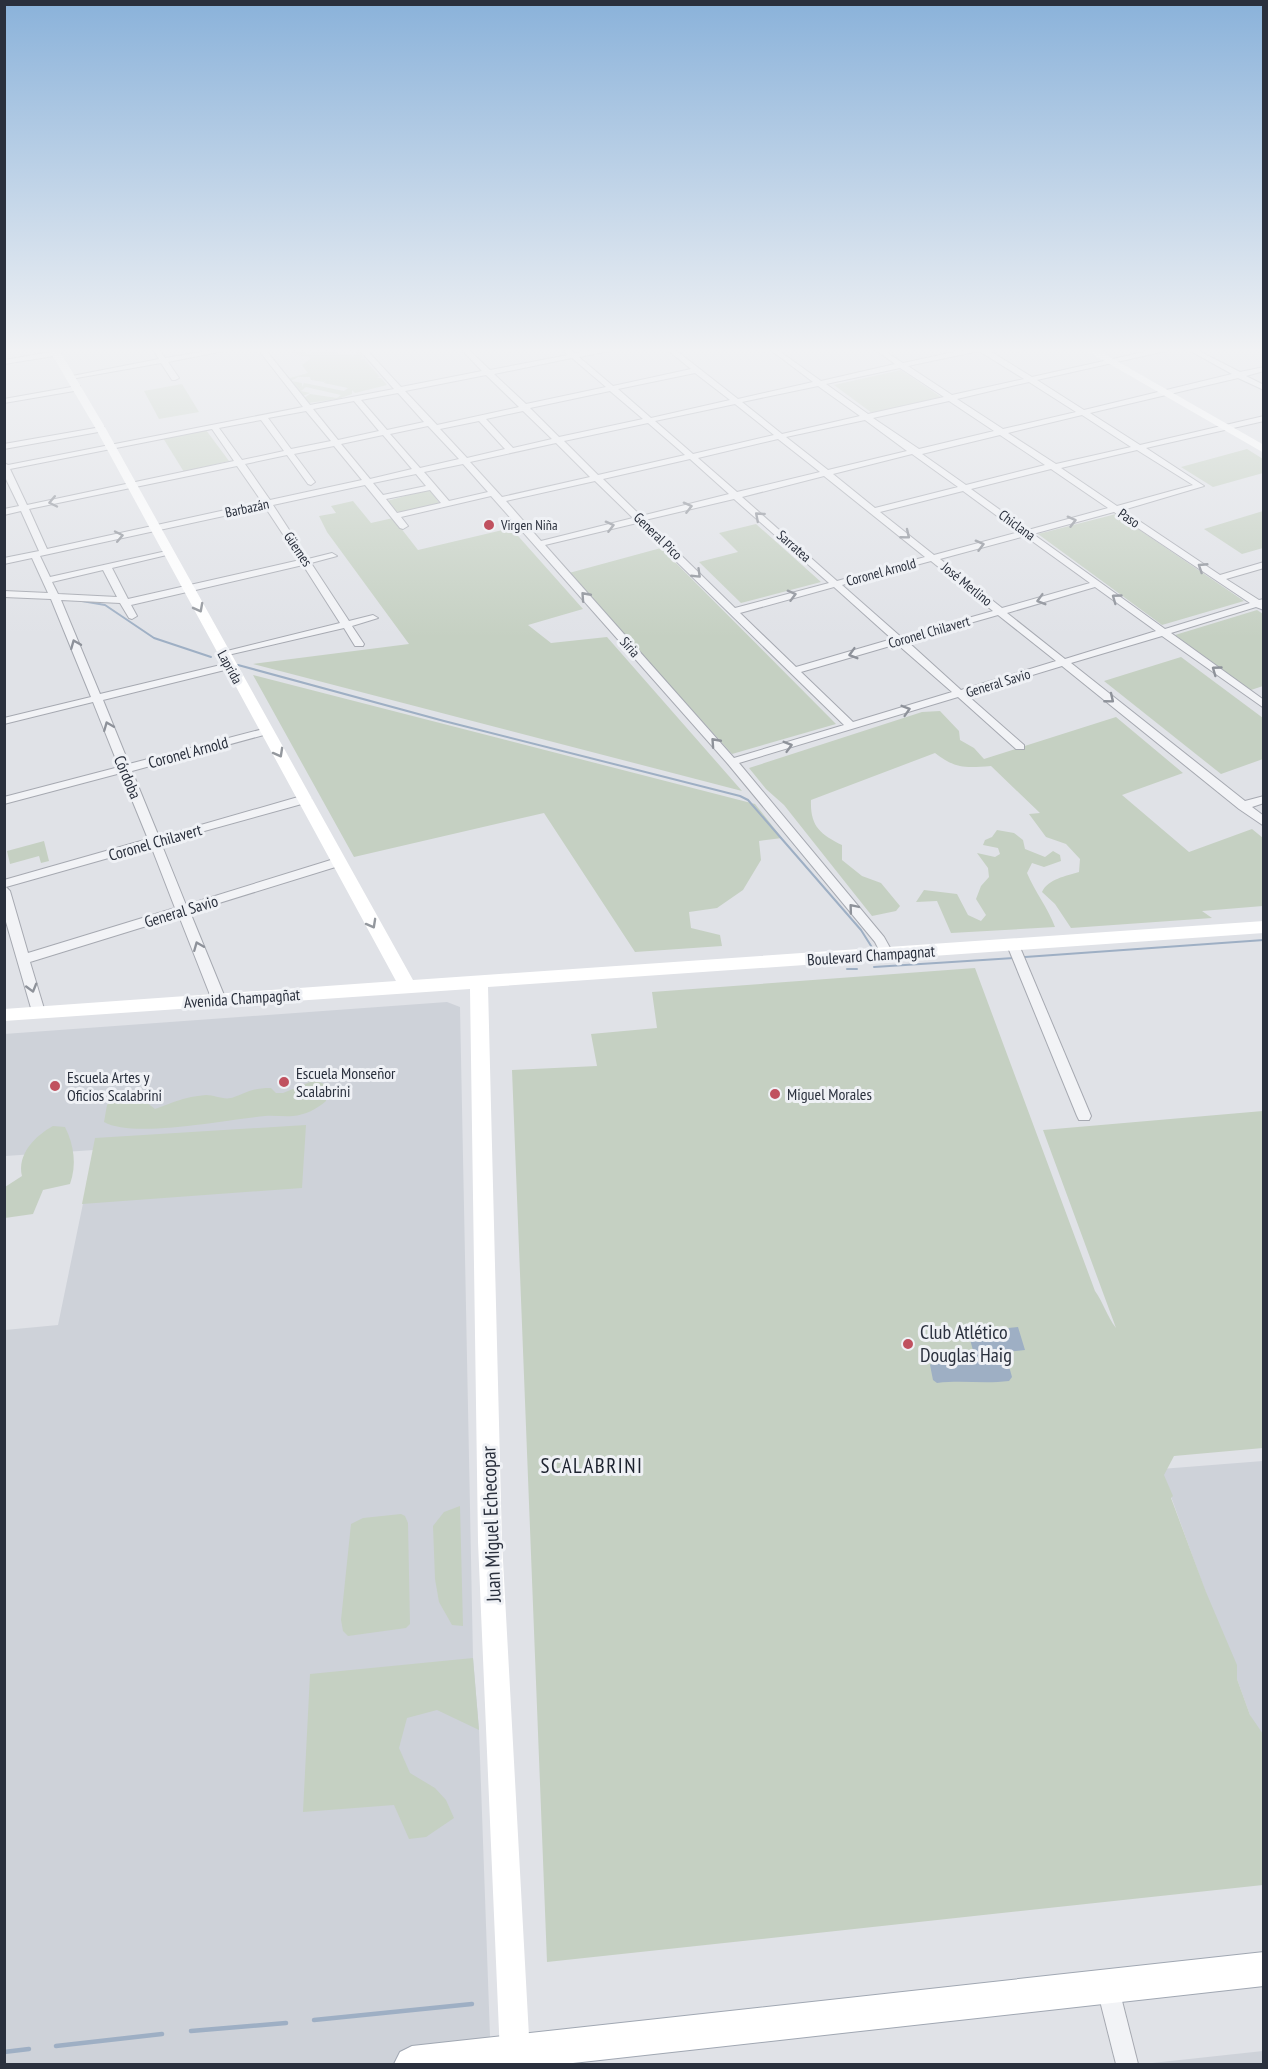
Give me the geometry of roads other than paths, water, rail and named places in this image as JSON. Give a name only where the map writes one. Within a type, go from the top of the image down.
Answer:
[{"type":"main road","points":[[412,2064],[515,2060],[1107,1985],[1263,1969]]},
{"type":"street","points":[[5,467],[122,445]]},
{"type":"street","name":"Güemes","points":[[227,445],[307,562],[359,644]]},
{"type":"street","points":[[283,445],[311,482]]},
{"type":"street","points":[[4,512],[326,445]]},
{"type":"street","points":[[335,445],[403,526]]},
{"type":"street","points":[[397,445],[447,504]]},
{"type":"street","name":"Siria","points":[[450,445],[732,762],[880,940],[888,955]]},
{"type":"street","points":[[505,445],[511,451]]},
{"type":"street","name":"Barbazán","points":[[4,561],[539,445]]},
{"type":"street","name":"General Pico","points":[[564,445],[852,727]]},
{"type":"street","name":"Sarratea","points":[[679,445],[1020,747]]},
{"type":"street","points":[[395,516],[447,504],[597,478],[743,445]]},
{"type":"street","name":"José Merlino","points":[[792,445],[1263,822]]},
{"type":"street","name":"Chiclana","points":[[907,445],[1263,705]]},
{"type":"street","points":[[539,544],[949,445]]},
{"type":"street","name":"Paso","points":[[1021,445],[1261,605]]},
{"type":"street","points":[[1134,445],[1139,448]]},
{"type":"street","points":[[876,510],[1054,466],[1153,445]]},
{"type":"street","name":"Laprida","points":[[110,447],[408,987]]},
{"type":"street","name":"Coronel Arnold","points":[[735,611],[1200,486],[1139,448]]},
{"type":"street","name":"Córdoba","points":[[5,467],[23,508],[53,595],[219,1000]]},
{"type":"street","points":[[380,498],[433,487]]},
{"type":"street","points":[[47,580],[168,552]]},
{"type":"street","points":[[4,594],[53,595],[124,601],[189,589],[332,556]]},
{"type":"street","points":[[1219,578],[1263,564]]},
{"type":"street","points":[[106,566],[132,616]]},
{"type":"street","name":"Coronel Chilavert","points":[[795,670],[1097,584]]},
{"type":"street","name":"General Savio","points":[[732,762],[1261,605]]},
{"type":"street","points":[[4,721],[96,698],[373,618]]},
{"type":"street","points":[[1252,696],[1263,693]]},
{"type":"street","name":"Coronel Arnold","points":[[4,801],[267,731]]},
{"type":"street","name":"Coronel Chilavert","points":[[4,884],[304,799]]},
{"type":"street","points":[[1243,806],[1263,799]]},
{"type":"street","name":"General Savio","points":[[24,959],[338,862]]},
{"type":"street","points":[[4,891],[38,1012]]},
{"type":"street","name":"Boulevard Champagnat","points":[[479,983],[1263,927]]},
{"type":"street","points":[[1013,945],[1084,1116]]},
{"type":"street","name":"Avenida Champagñat","points":[[4,1015],[479,983]]},
{"type":"street","name":"Juan Miguel Echecopar","points":[[479,983],[490,1542],[515,2060]]},
{"type":"street","points":[[1107,1985],[1127,2064]]},
{"type":"water","points":[[1018,1327],[1025,1350],[996,1353],[997,1356],[1007,1359],[1012,1377],[1009,1381],[937,1383],[933,1380],[930,1365],[932,1363],[951,1361],[974,1354],[968,1332]]},
{"type":"waterway","points":[[82,601],[105,605],[154,638],[211,657]]},
{"type":"waterway","points":[[238,665],[444,721],[740,796],[748,800],[861,930],[873,949]]},
{"type":"waterway","points":[[1025,957],[1264,940]]},
{"type":"waterway","points":[[874,967],[1014,958]]},
{"type":"waterway","points":[[847,969],[857,969]]},
{"type":"waterway","points":[[314,2020],[472,2004]]},
{"type":"waterway","points":[[191,2031],[286,2023]]},
{"type":"waterway","points":[[56,2046],[162,2034]]},
{"type":"waterway","points":[[4,2052],[29,2049]]},
{"type":"place","name":"Virgen Niña","points":[[489,525]]},
{"type":"place","name":"Escuela Monseñor Scalabrini","points":[[284,1082]]},
{"type":"place","name":"Escuela Artes y Oficios Scalabrini","points":[[55,1086]]},
{"type":"place","name":"Miguel Morales","points":[[775,1094]]},
{"type":"place","name":"Club Atlético Douglas Haig","points":[[908,1344]]},
{"type":"district","name":"SCALABRINI","points":[[592,1465]]}]
